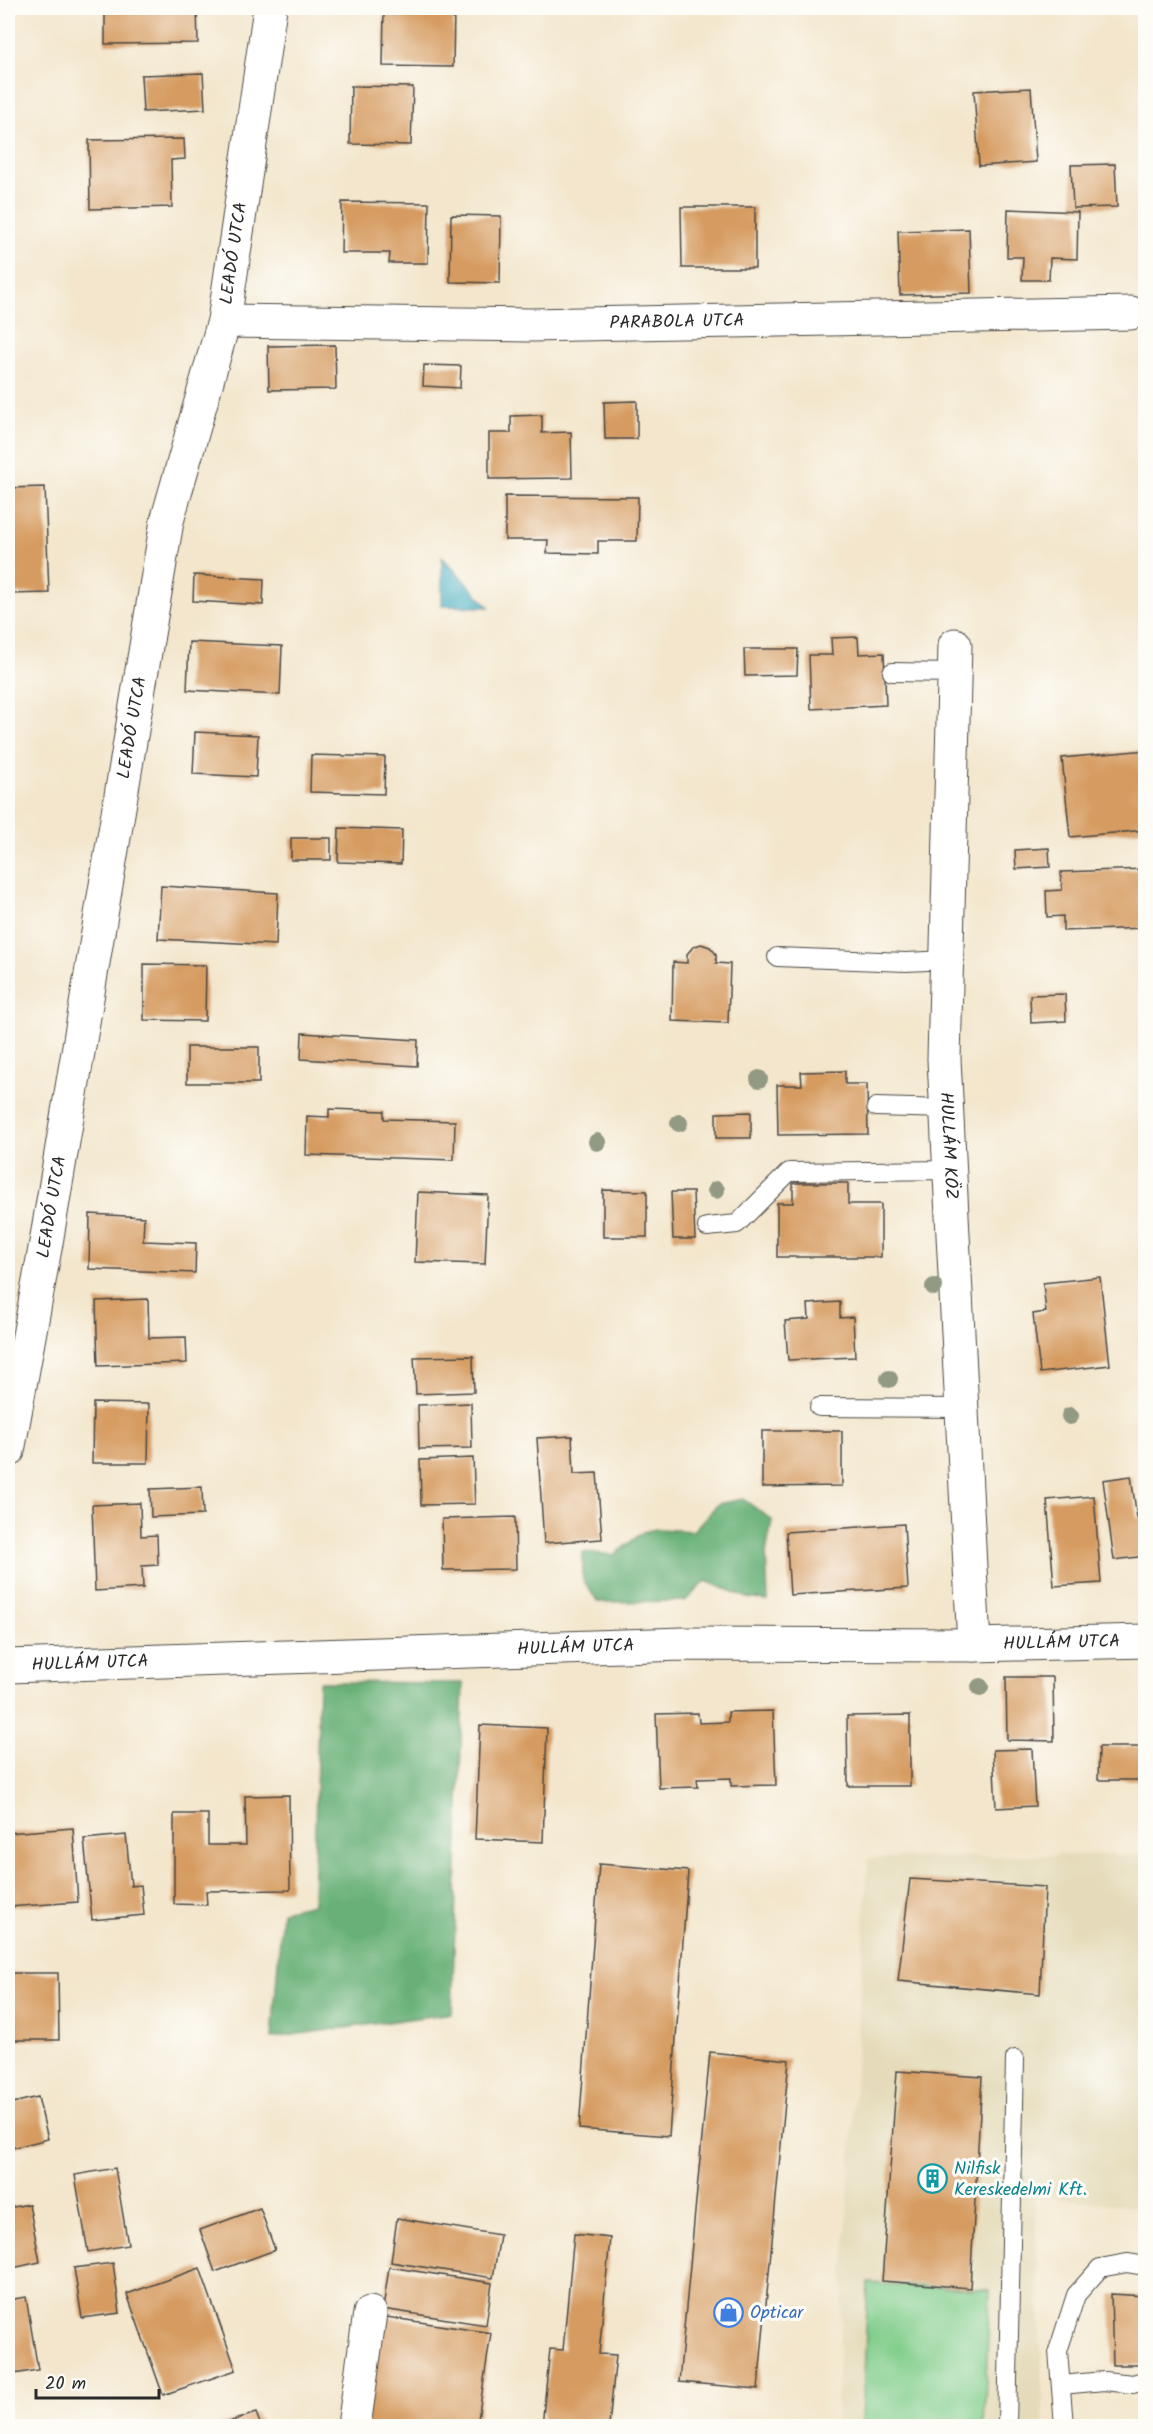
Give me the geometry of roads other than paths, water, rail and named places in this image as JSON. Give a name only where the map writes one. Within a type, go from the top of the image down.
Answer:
[{"type":"street","name":"LEADÓ UTCA","points":[[8,1451],[46,1244],[167,521],[224,321],[270,8]]},
{"type":"street","name":"PARABOLA UTCA","points":[[224,321],[530,325],[1131,313]]},
{"type":"street","name":"HULLÁM KÖZ","points":[[954,659],[944,1059],[974,1645]]},
{"type":"street","name":"HULLÁM UTCA","points":[[8,1665],[683,1644],[974,1645],[1146,1641]]},
{"type":"street","points":[[354,2427],[370,2313]]},
{"type":"lane","points":[[892,672],[954,659]]},
{"type":"lane","points":[[777,957],[906,962],[948,960]]},
{"type":"lane","points":[[876,1107],[946,1109]]},
{"type":"lane","points":[[707,1227],[736,1224],[789,1172],[950,1170]]},
{"type":"lane","points":[[819,1407],[962,1408]]},
{"type":"lane","points":[[1007,2427],[1016,2059]]},
{"type":"lane","points":[[1064,2427],[1058,2351],[1076,2295],[1100,2268],[1126,2263],[1146,2266]]},
{"type":"lane","points":[[1061,2385],[1104,2381],[1133,2384],[1146,2380]]},
{"type":"water","points":[[442,557],[489,607],[442,606]]},
{"type":"place","name":"Nilfisk Kereskedelmi Kft.","points":[[933,2179]]},
{"type":"place","name":"Opticar","points":[[729,2313]]}]
